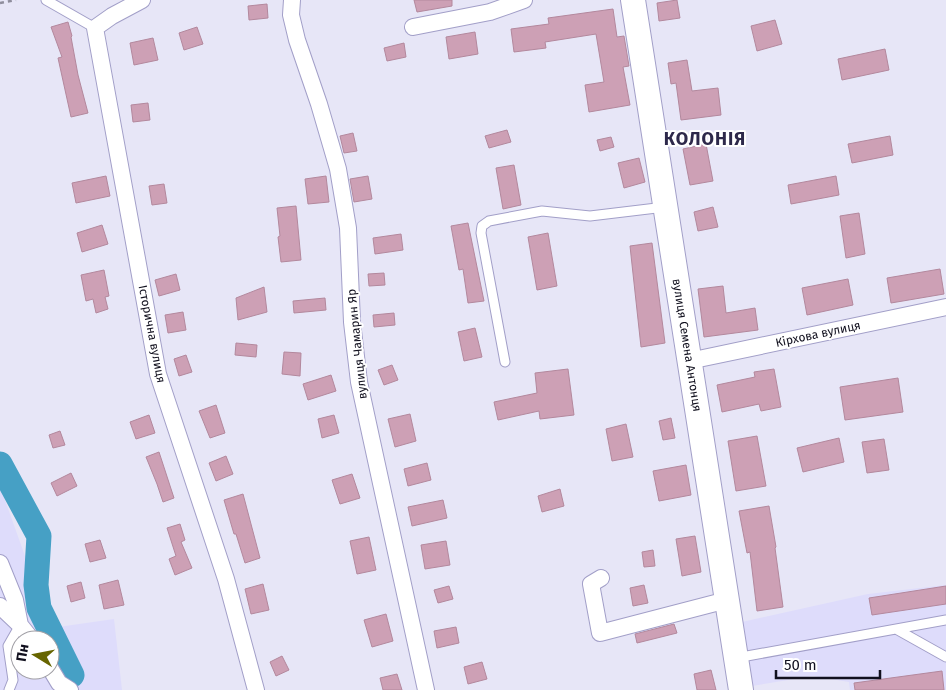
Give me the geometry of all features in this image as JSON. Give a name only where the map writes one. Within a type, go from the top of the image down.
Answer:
[{"type":"street","points":[[95,28],[112,16],[142,0]]},
{"type":"street","name":"вулиця Чамарин Яр","points":[[292,0],[291,14],[296,40],[319,104],[338,169],[348,228],[352,322],[359,382],[426,690]]},
{"type":"street","points":[[413,27],[490,12],[524,0]]},
{"type":"street","name":"вулиця Семена Антонця","points":[[633,0],[741,690]]},
{"type":"street","name":"Історична вулиця","points":[[95,28],[158,374],[226,579],[256,690]]},
{"type":"street","name":"Кірхова вулиця","points":[[689,361],[946,307]]},
{"type":"street","points":[[0,563],[15,600],[20,625]]},
{"type":"street","points":[[601,578],[591,584],[600,633],[727,600]]},
{"type":"street","points":[[0,606],[24,630]]},
{"type":"street","points":[[57,680],[70,690]]},
{"type":"lane","points":[[46,0],[95,28]]},
{"type":"lane","points":[[505,362],[481,233],[482,226],[488,221],[542,212],[590,216],[665,207]]},
{"type":"lane","points":[[736,658],[946,620]]},
{"type":"lane","points":[[9,690],[13,680],[8,646],[20,625]]},
{"type":"lane","points":[[896,629],[946,658]]},
{"type":"path","points":[[0,4],[16,0]]},
{"type":"shaded area","points":[[0,486],[30,570],[32,586],[51,628],[114,619],[122,690],[0,690]]},
{"type":"shaded area","points":[[946,585],[946,690],[850,690],[849,682],[813,676],[752,686],[742,622],[868,594]]},
{"type":"building","points":[[414,0],[452,0],[452,6],[417,12]]},
{"type":"building","points":[[677,0],[680,18],[659,21],[657,3]]},
{"type":"building","points":[[267,4],[268,18],[249,20],[248,6]]},
{"type":"building","points":[[613,9],[617,37],[624,36],[629,66],[623,67],[630,105],[589,112],[585,85],[604,82],[596,34],[545,42],[546,48],[514,52],[511,29],[549,24],[548,18]]},
{"type":"building","points":[[775,20],[782,44],[757,51],[751,26]]},
{"type":"building","points":[[68,22],[78,75],[88,113],[71,117],[58,58],[62,57],[51,27]]},
{"type":"building","points":[[197,27],[203,44],[184,50],[179,33]]},
{"type":"building","points":[[475,32],[478,54],[449,59],[446,37]]},
{"type":"building","points":[[153,38],[158,60],[134,65],[130,43]]},
{"type":"building","points":[[404,43],[406,57],[387,61],[384,48]]},
{"type":"building","points":[[885,49],[889,70],[842,80],[838,59]]},
{"type":"building","points":[[687,60],[692,91],[718,88],[721,115],[681,120],[676,83],[671,84],[668,63]]},
{"type":"building","points":[[148,103],[150,120],[133,122],[131,105]]},
{"type":"building","points":[[507,130],[511,142],[489,148],[485,136]]},
{"type":"building","points":[[353,133],[357,151],[344,153],[340,136]]},
{"type":"building","points":[[890,136],[893,155],[852,163],[848,144]]},
{"type":"building","points":[[611,137],[614,147],[600,151],[597,140]]},
{"type":"building","points":[[706,144],[713,181],[690,185],[683,149]]},
{"type":"building","points":[[639,158],[645,182],[624,188],[618,163]]},
{"type":"building","points":[[514,165],[521,205],[503,209],[496,168]]},
{"type":"building","points":[[106,176],[110,196],[76,203],[72,183]]},
{"type":"building","points":[[326,176],[329,202],[308,204],[305,179]]},
{"type":"building","points":[[368,176],[372,199],[354,202],[350,179]]},
{"type":"building","points":[[836,176],[839,195],[791,204],[788,185]]},
{"type":"building","points":[[164,184],[167,203],[152,205],[149,186]]},
{"type":"building","points":[[296,206],[301,260],[281,262],[277,208]]},
{"type":"building","points":[[713,207],[718,227],[698,231],[694,212]]},
{"type":"building","points":[[859,213],[865,254],[846,258],[840,216]]},
{"type":"building","points":[[468,223],[484,301],[468,303],[463,269],[459,270],[451,226]]},
{"type":"building","points":[[102,225],[108,244],[82,252],[77,233]]},
{"type":"building","points":[[548,233],[557,286],[537,290],[528,237]]},
{"type":"building","points":[[401,234],[403,250],[375,254],[373,238]]},
{"type":"building","points":[[652,243],[665,343],[641,347],[630,246]]},
{"type":"building","points":[[940,269],[944,294],[891,303],[887,278]]},
{"type":"building","points":[[104,270],[109,296],[105,297],[108,309],[96,313],[93,299],[86,301],[81,275]]},
{"type":"building","points":[[384,273],[385,285],[369,286],[368,274]]},
{"type":"building","points":[[176,274],[180,290],[159,296],[155,280]]},
{"type":"building","points":[[848,279],[853,305],[807,315],[802,288]]},
{"type":"building","points":[[723,286],[726,313],[755,308],[758,330],[704,337],[698,289]]},
{"type":"building","points":[[264,287],[267,312],[238,320],[236,298]]},
{"type":"building","points":[[325,298],[326,310],[294,313],[293,301]]},
{"type":"building","points":[[183,312],[186,330],[168,333],[165,315]]},
{"type":"building","points":[[394,313],[395,325],[374,327],[373,315]]},
{"type":"building","points":[[475,328],[482,357],[464,361],[458,332]]},
{"type":"building","points":[[236,343],[257,345],[256,357],[235,355]]},
{"type":"building","points":[[284,352],[301,353],[300,376],[282,374]]},
{"type":"building","points":[[186,355],[192,372],[179,376],[174,359]]},
{"type":"building","points":[[392,365],[398,380],[384,385],[378,370]]},
{"type":"building","points":[[568,369],[574,415],[540,419],[539,411],[498,420],[494,402],[537,393],[535,373]]},
{"type":"building","points":[[774,369],[781,407],[761,411],[759,404],[722,412],[717,385],[755,377],[754,372]]},
{"type":"building","points":[[331,375],[336,391],[308,400],[303,384]]},
{"type":"building","points":[[898,378],[903,412],[845,420],[840,387]]},
{"type":"building","points":[[216,405],[225,433],[210,438],[199,411]]},
{"type":"building","points":[[410,414],[416,441],[395,447],[388,419]]},
{"type":"building","points":[[149,415],[155,433],[136,439],[130,422]]},
{"type":"building","points":[[334,415],[339,433],[322,438],[318,419]]},
{"type":"building","points":[[671,418],[675,438],[663,440],[659,421]]},
{"type":"building","points":[[626,424],[633,457],[612,461],[606,429]]},
{"type":"building","points":[[60,431],[65,445],[53,448],[49,435]]},
{"type":"building","points":[[757,436],[766,486],[736,491],[728,441]]},
{"type":"building","points":[[839,438],[844,462],[803,472],[797,448]]},
{"type":"building","points":[[884,439],[889,470],[867,473],[862,442]]},
{"type":"building","points":[[159,452],[174,498],[163,502],[146,457]]},
{"type":"building","points":[[226,456],[233,474],[216,481],[209,463]]},
{"type":"building","points":[[427,463],[431,480],[408,486],[404,469]]},
{"type":"building","points":[[686,465],[691,495],[659,501],[653,471]]},
{"type":"building","points":[[71,473],[77,486],[57,496],[51,483]]},
{"type":"building","points":[[352,474],[360,498],[340,504],[332,480]]},
{"type":"building","points":[[560,489],[564,506],[542,512],[538,496]]},
{"type":"building","points":[[243,494],[260,558],[245,563],[224,500]]},
{"type":"building","points":[[443,500],[447,518],[412,526],[408,507]]},
{"type":"building","points":[[769,506],[783,607],[757,611],[750,552],[747,553],[739,511]]},
{"type":"building","points":[[180,524],[185,540],[181,542],[192,568],[175,575],[169,559],[176,556],[167,528]]},
{"type":"building","points":[[695,536],[701,572],[682,576],[676,539]]},
{"type":"building","points":[[369,537],[376,570],[357,574],[350,541]]},
{"type":"building","points":[[100,540],[106,558],[90,562],[85,544]]},
{"type":"building","points":[[446,541],[450,565],[425,569],[421,545]]},
{"type":"building","points":[[653,550],[655,566],[644,567],[642,552]]},
{"type":"building","points":[[118,580],[124,605],[104,609],[99,585]]},
{"type":"building","points":[[81,582],[85,598],[71,602],[67,586]]},
{"type":"building","points":[[263,584],[269,610],[251,614],[245,589]]},
{"type":"building","points":[[644,585],[648,603],[633,606],[630,588]]},
{"type":"building","points":[[449,586],[453,599],[438,603],[434,590]]},
{"type":"building","points":[[946,586],[946,604],[872,615],[869,598]]},
{"type":"building","points":[[386,614],[393,641],[372,647],[364,620]]},
{"type":"building","points":[[674,624],[677,633],[637,643],[635,634]]},
{"type":"building","points":[[456,627],[459,643],[437,648],[434,631]]},
{"type":"building","points":[[282,656],[289,670],[276,676],[270,662]]},
{"type":"building","points":[[482,662],[487,679],[468,684],[464,667]]},
{"type":"building","points":[[711,670],[716,690],[697,690],[694,674]]},
{"type":"building","points":[[942,671],[944,690],[855,690],[854,683]]},
{"type":"building","points":[[397,674],[402,690],[383,690],[380,678]]},
{"type":"waterway","points":[[0,464],[39,536],[36,585],[39,608],[72,675]]},
{"type":"district","name":"КОЛОНІЯ","points":[[705,139]]}]
